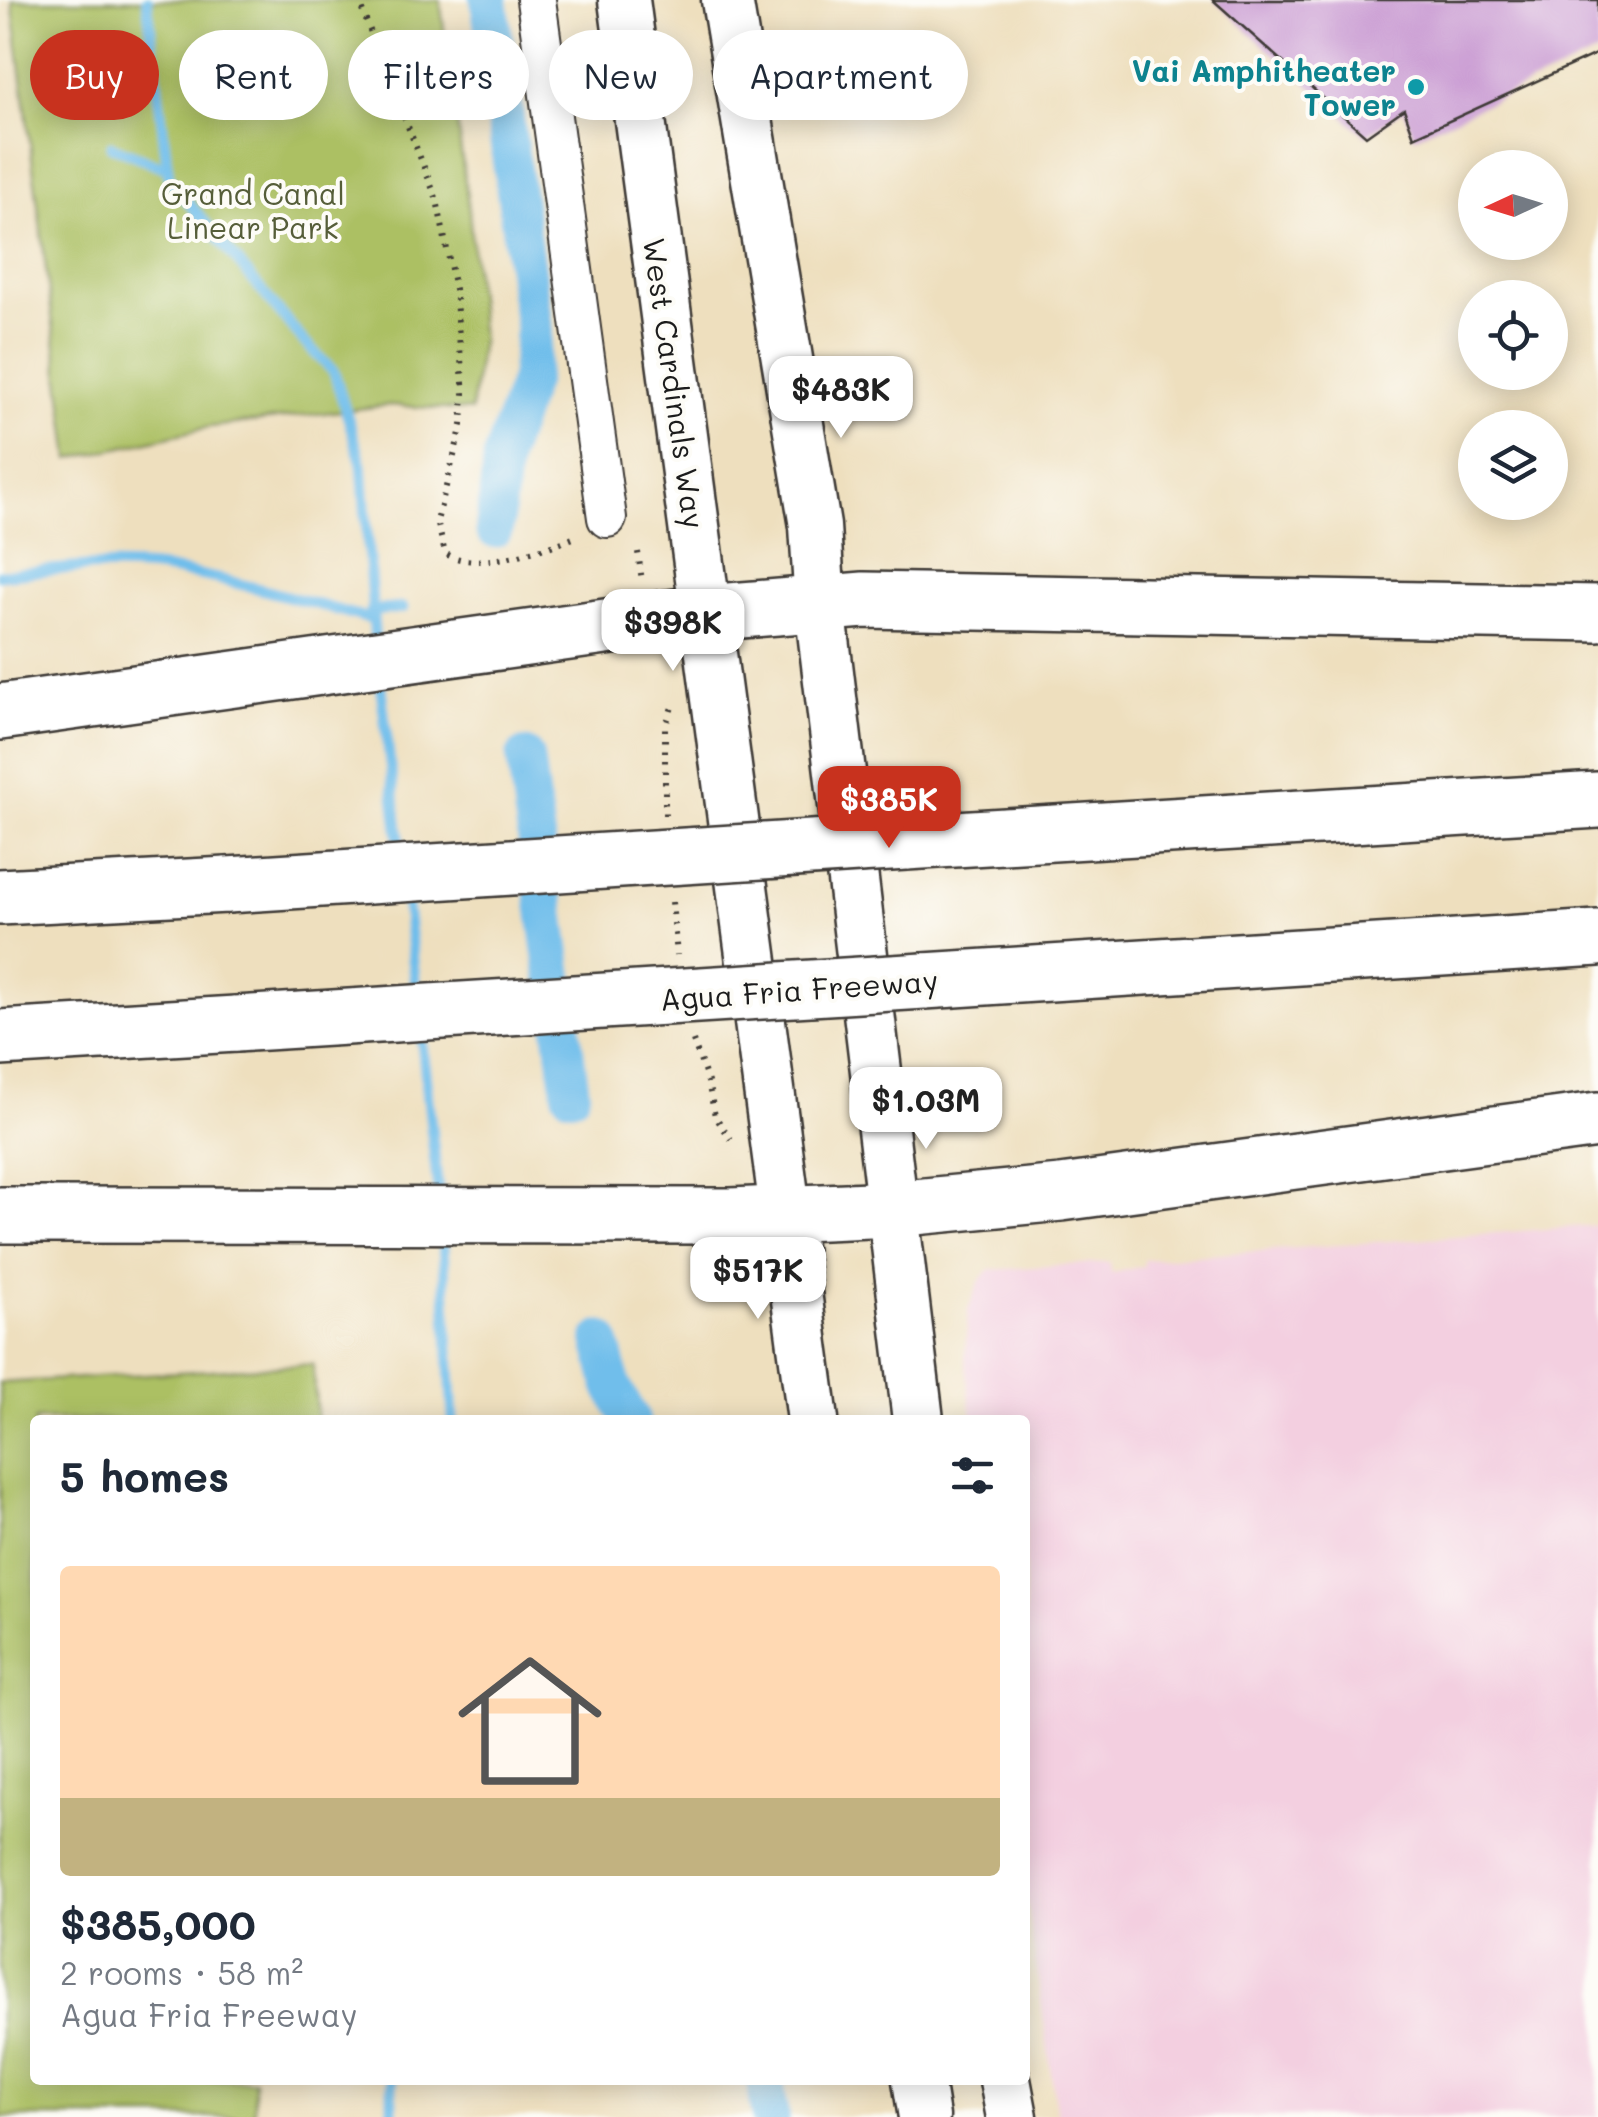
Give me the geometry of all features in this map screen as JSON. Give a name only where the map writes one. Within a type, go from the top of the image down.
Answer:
[{"type":"highway","points":[[0,712],[705,613],[864,600],[1598,613]]},
{"type":"highway","points":[[0,898],[1598,800]]},
{"type":"highway","name":"Agua Fria Freeway","points":[[0,1038],[1598,938]]},
{"type":"highway","points":[[0,1216],[704,1215],[893,1209],[1061,1193],[1598,1120]]},
{"type":"main road","name":"West Cardinals Way","points":[[624,0],[812,1415]]},
{"type":"main road","points":[[727,0],[814,526],[820,606],[917,1415]]},
{"type":"main road","points":[[919,2085],[924,2117]]},
{"type":"main road","points":[[1007,2085],[1012,2117]]},
{"type":"lane","points":[[536,0],[606,518]]},
{"type":"path","points":[[358,0],[437,200],[455,290],[464,394],[462,425],[437,521],[445,554],[465,563],[532,552]]},
{"type":"path","points":[[665,822],[666,728],[675,696]]},
{"type":"path","points":[[671,895],[678,968]]},
{"type":"path","points":[[693,1040],[715,1116],[731,1136],[732,1149]]},
{"type":"shaded area","points":[[1598,1225],[1598,2117],[1057,2117],[1030,1922],[1030,1415],[971,1415],[965,1357],[968,1309],[980,1280],[989,1270],[1110,1262],[1111,1273],[1144,1266],[1144,1260]]},
{"type":"green space","name":"Grand Canal Linear Park","points":[[12,0],[440,0],[444,30],[348,30],[348,120],[457,120],[481,340],[471,411],[390,405],[210,427],[70,459]]},
{"type":"green space","points":[[313,1364],[317,1415],[30,1415],[30,2085],[254,2085],[254,2117],[0,2117],[0,1383]]},
{"type":"building","name":"Vai Amphitheater Tower","points":[[1213,0],[1598,0],[1598,53],[1414,137],[1404,109],[1366,136]]},
{"type":"waterway","points":[[147,0],[169,179],[305,343],[334,372],[362,464],[375,644]]},
{"type":"waterway","points":[[489,0],[534,329],[529,379],[502,456],[494,529]]},
{"type":"waterway","points":[[111,146],[168,169]]},
{"type":"waterway","points":[[0,575],[101,567],[162,569],[242,585],[373,620]]},
{"type":"waterway","points":[[371,611],[403,608]]},
{"type":"waterway","points":[[379,672],[402,862]]},
{"type":"waterway","points":[[525,757],[571,1093]]},
{"type":"waterway","points":[[405,890],[417,996]]},
{"type":"waterway","points":[[420,1025],[439,1200]]},
{"type":"waterway","points":[[442,1228],[453,1415]]},
{"type":"waterway","points":[[601,1340],[612,1385],[628,1415]]},
{"type":"waterway","points":[[392,2085],[392,2117]]},
{"type":"waterway","points":[[766,2085],[770,2117]]},
{"type":"place","name":"Vai Amphitheater Tower","points":[[1416,87]]}]
